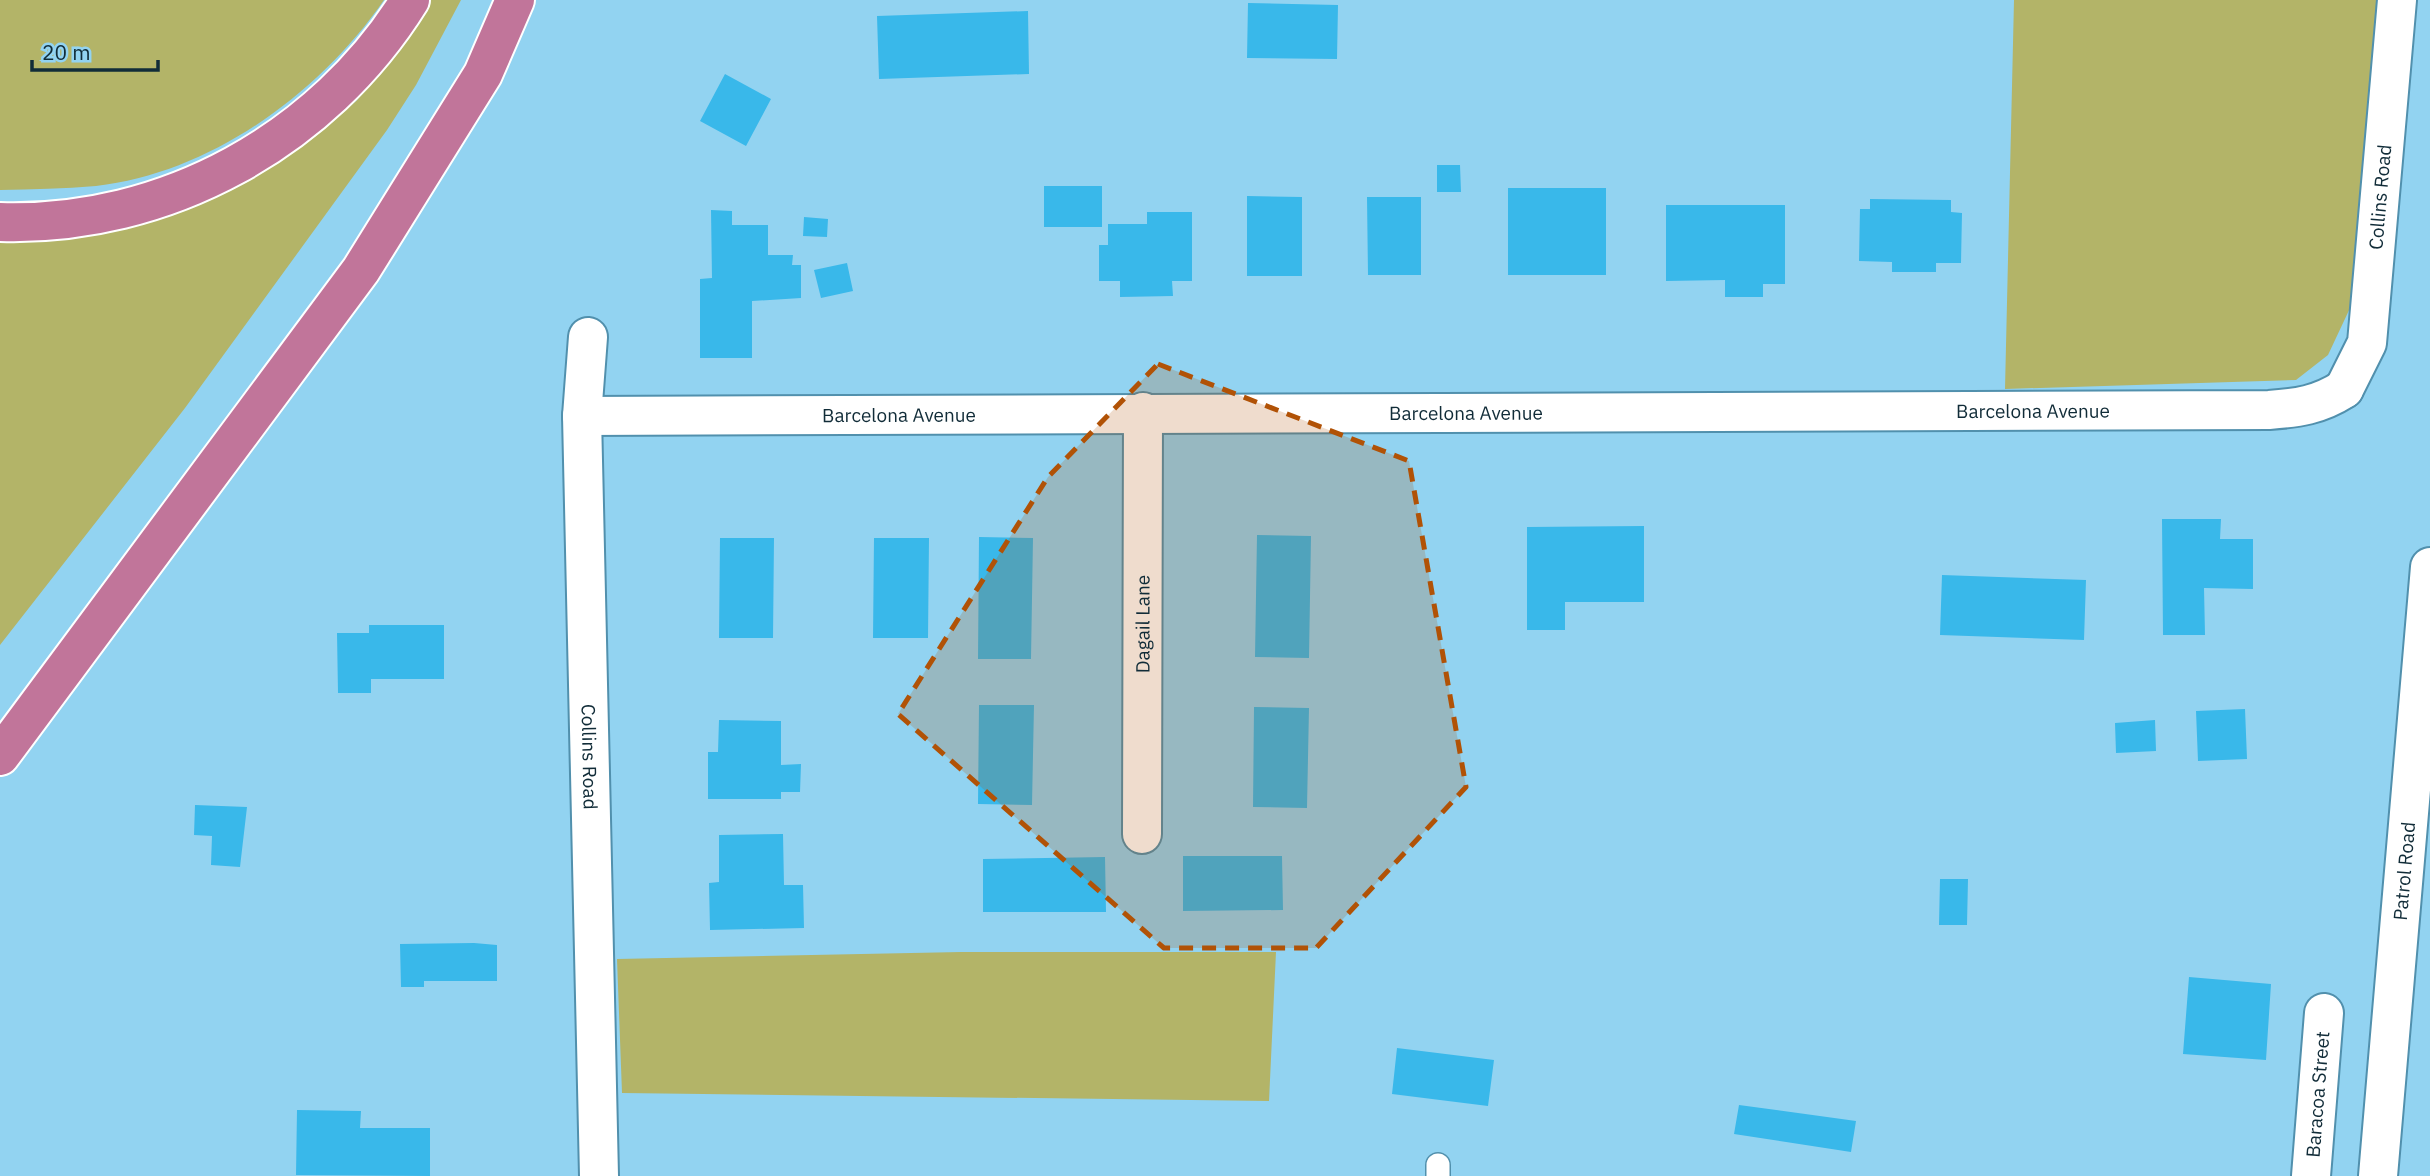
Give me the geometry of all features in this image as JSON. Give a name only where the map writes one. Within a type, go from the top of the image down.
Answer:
[{"type":"highway","points":[[0,222],[37,223],[117,211],[198,184],[258,154],[296,127],[356,74],[410,0]]},
{"type":"highway","points":[[0,756],[361,270],[483,74],[515,0]]},
{"type":"street","name":"Collins Road","points":[[2344,389],[2367,343],[2398,0]]},
{"type":"street","name":"Collins Road","points":[[588,337],[582,416],[599,1176]]},
{"type":"street","name":"Barcelona Avenue","points":[[582,416],[2269,410],[2305,407],[2328,399],[2344,389]]},
{"type":"street","name":"Dagail Lane","points":[[1142,834],[1143,412]]},
{"type":"street","name":"Patrol Road","points":[[2378,1176],[2430,567]]},
{"type":"street","name":"Baracoa Street","points":[[2311,1176],[2324,1013]]},
{"type":"highlighted area","points":[[1158,364],[1409,461],[1466,787],[1316,948],[1164,948],[898,714],[1048,477]]},
{"type":"shaded area","points":[[0,0],[384,0],[358,34],[295,96],[259,123],[221,146],[181,165],[139,178],[96,186],[0,190]]},
{"type":"shaded area","points":[[431,0],[461,0],[416,85],[387,130],[185,408],[0,645],[0,234],[260,171],[307,142],[356,101],[397,54]]},
{"type":"shaded area","points":[[2014,0],[2377,0],[2351,306],[2328,355],[2296,380],[2005,389]]},
{"type":"shaded area","points":[[961,952],[1276,952],[1269,1101],[622,1093],[617,959]]},
{"type":"building","points":[[1248,3],[1338,5],[1337,59],[1247,58]]},
{"type":"building","points":[[1028,11],[1029,74],[879,79],[877,16]]},
{"type":"building","points":[[725,74],[771,99],[746,146],[700,121]]},
{"type":"building","points":[[1437,165],[1460,165],[1461,192],[1437,192]]},
{"type":"building","points":[[1044,186],[1102,186],[1102,227],[1044,227]]},
{"type":"building","points":[[1508,188],[1606,188],[1606,275],[1508,275]]},
{"type":"building","points":[[1247,196],[1302,197],[1302,276],[1247,276]]},
{"type":"building","points":[[1367,197],[1421,197],[1421,275],[1368,275]]},
{"type":"building","points":[[1870,199],[1951,200],[1951,212],[1962,213],[1961,263],[1936,263],[1936,272],[1892,272],[1892,262],[1859,261],[1860,209],[1870,209]]},
{"type":"building","points":[[1666,205],[1785,205],[1785,284],[1763,284],[1763,297],[1725,297],[1725,280],[1666,281]]},
{"type":"building","points":[[711,210],[732,211],[732,225],[768,225],[768,255],[793,255],[792,265],[801,265],[801,298],[752,301],[752,358],[700,358],[700,279],[712,278]]},
{"type":"building","points":[[1147,212],[1192,212],[1192,281],[1172,281],[1173,296],[1120,297],[1120,281],[1099,281],[1099,245],[1108,245],[1108,224],[1147,224]]},
{"type":"building","points":[[804,217],[828,219],[827,237],[803,236]]},
{"type":"building","points":[[847,263],[853,291],[821,298],[814,270]]},
{"type":"building","points":[[2162,519],[2221,519],[2220,539],[2253,539],[2253,589],[2204,588],[2205,635],[2163,635]]},
{"type":"building","points":[[1644,526],[1644,602],[1565,602],[1565,630],[1527,630],[1527,527]]},
{"type":"building","points":[[1257,535],[1311,536],[1309,658],[1255,657]]},
{"type":"building","points":[[979,537],[1033,538],[1031,659],[978,659]]},
{"type":"building","points":[[720,538],[774,538],[773,638],[719,638]]},
{"type":"building","points":[[874,538],[929,538],[928,638],[873,638]]},
{"type":"building","points":[[1942,575],[2086,580],[2084,640],[1940,635]]},
{"type":"building","points":[[369,625],[444,625],[444,679],[371,679],[371,693],[338,693],[337,633],[369,633]]},
{"type":"building","points":[[979,705],[1034,705],[1032,805],[978,804]]},
{"type":"building","points":[[1254,707],[1309,708],[1307,808],[1253,807]]},
{"type":"building","points":[[2245,709],[2247,759],[2198,761],[2196,711]]},
{"type":"building","points":[[719,720],[781,721],[781,765],[801,764],[800,792],[781,792],[781,799],[708,799],[708,752],[718,752]]},
{"type":"building","points":[[2155,720],[2156,751],[2116,753],[2115,723]]},
{"type":"building","points":[[195,805],[247,807],[240,867],[211,865],[212,836],[194,835]]},
{"type":"building","points":[[783,834],[784,885],[803,885],[804,928],[710,930],[709,883],[719,882],[719,835]]},
{"type":"building","points":[[1183,856],[1282,856],[1283,910],[1183,911]]},
{"type":"building","points":[[1105,857],[1106,912],[983,912],[983,859]]},
{"type":"building","points":[[1940,879],[1968,879],[1967,925],[1939,925]]},
{"type":"building","points":[[400,944],[497,945],[497,981],[424,981],[424,987],[401,987]]},
{"type":"building","points":[[2189,977],[2271,984],[2266,1060],[2183,1054]]},
{"type":"building","points":[[1397,1048],[1494,1060],[1488,1106],[1392,1094]]},
{"type":"building","points":[[1739,1105],[1856,1121],[1851,1152],[1734,1134]]},
{"type":"building","points":[[297,1110],[361,1111],[360,1128],[430,1128],[430,1176],[296,1175]]}]
